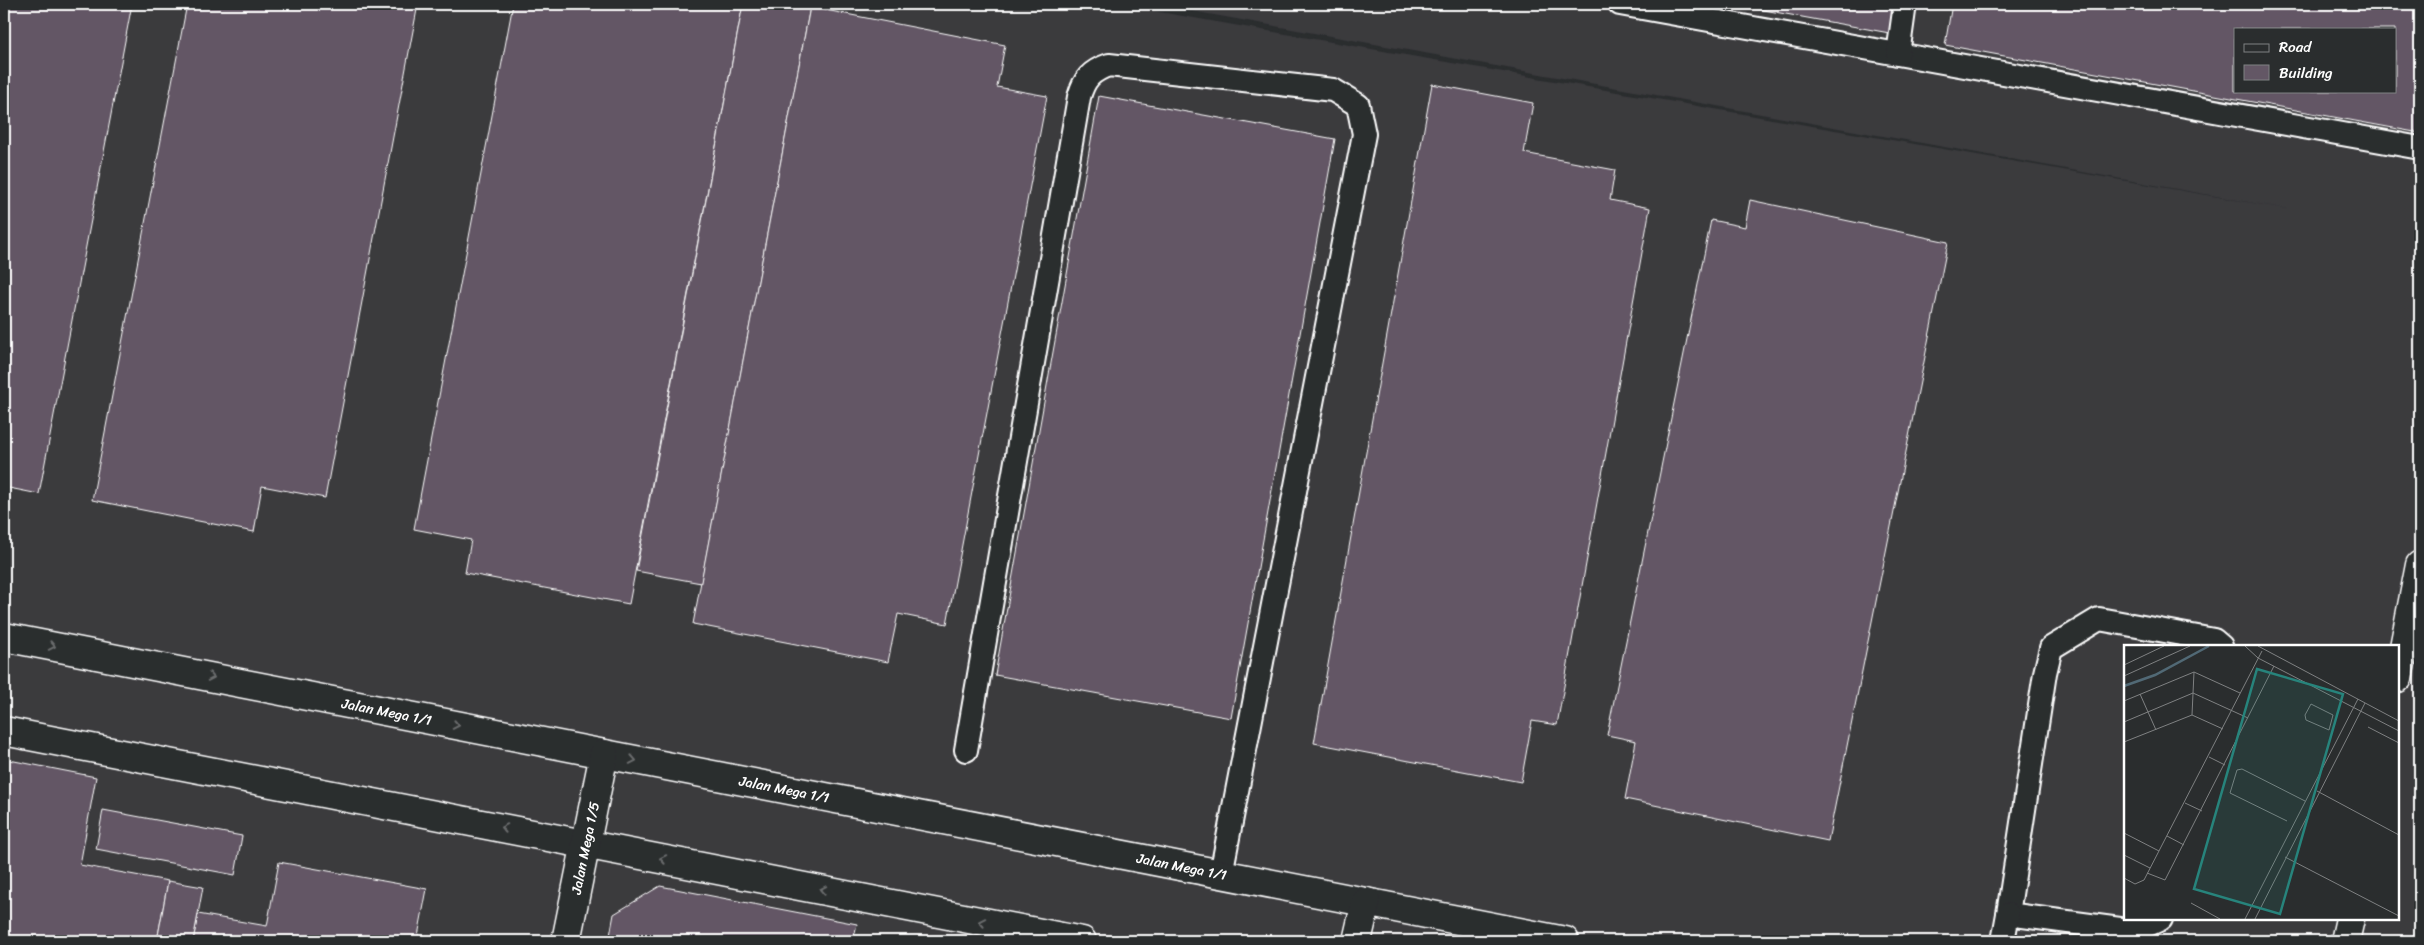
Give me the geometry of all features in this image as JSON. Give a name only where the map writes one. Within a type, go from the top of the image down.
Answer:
[{"type":"street","points":[[2399,673],[2420,565]]},
{"type":"street","name":"Jalan Mega 1/1","points":[[4,637],[1565,941]]},
{"type":"street","points":[[4,731],[1082,941]]},
{"type":"street","name":"Jalan Mega 1/5","points":[[566,941],[604,754]]},
{"type":"street","points":[[1357,941],[1366,902]]},
{"type":"street","points":[[2345,941],[2350,920]]},
{"type":"lane","points":[[1620,4],[2420,148]]},
{"type":"lane","points":[[1898,54],[1905,4]]},
{"type":"lane","points":[[966,750],[1079,97],[1083,83],[1095,69],[1109,64],[1333,90],[1358,105],[1364,134],[1221,874]]},
{"type":"lane","points":[[2003,941],[2044,673],[2052,648],[2099,620],[2214,640],[2220,645]]},
{"type":"lane","points":[[2008,914],[2135,931],[2159,920]]},
{"type":"shaded area","points":[[4,4],[1114,4],[2298,211],[1153,4],[2420,4],[2420,941],[4,941]]},
{"type":"building","points":[[4,4],[132,4],[39,494],[4,487]]},
{"type":"building","points":[[187,4],[418,4],[325,498],[262,486],[254,532],[92,500]]},
{"type":"building","points":[[513,4],[743,4],[629,604],[465,573],[471,540],[414,529]]},
{"type":"building","points":[[743,4],[792,4],[810,7],[701,583],[636,571]]},
{"type":"building","points":[[1731,4],[1900,4],[1895,34]]},
{"type":"building","points":[[1952,4],[2420,4],[2420,133],[1945,45]]},
{"type":"building","points":[[810,7],[1005,45],[997,87],[1047,96],[947,624],[898,614],[888,662],[693,624]]},
{"type":"building","points":[[1432,84],[1533,103],[1524,153],[1615,170],[1610,200],[1650,208],[1557,725],[1532,721],[1521,782],[1314,743]]},
{"type":"building","points":[[1099,96],[1335,139],[1231,718],[995,675]]},
{"type":"building","points":[[1750,200],[1948,242],[1828,841],[1625,799],[1636,741],[1607,735],[1711,220],[1745,227]]},
{"type":"building","points":[[4,759],[96,777],[80,865],[168,881],[157,941],[4,941]]},
{"type":"building","points":[[103,810],[242,836],[235,875],[96,849]]},
{"type":"building","points":[[279,862],[427,889],[417,941],[193,941],[198,914],[267,926]]},
{"type":"building","points":[[168,881],[203,887],[193,941],[157,941]]},
{"type":"building","points":[[660,886],[857,924],[853,941],[609,941],[614,914]]}]
